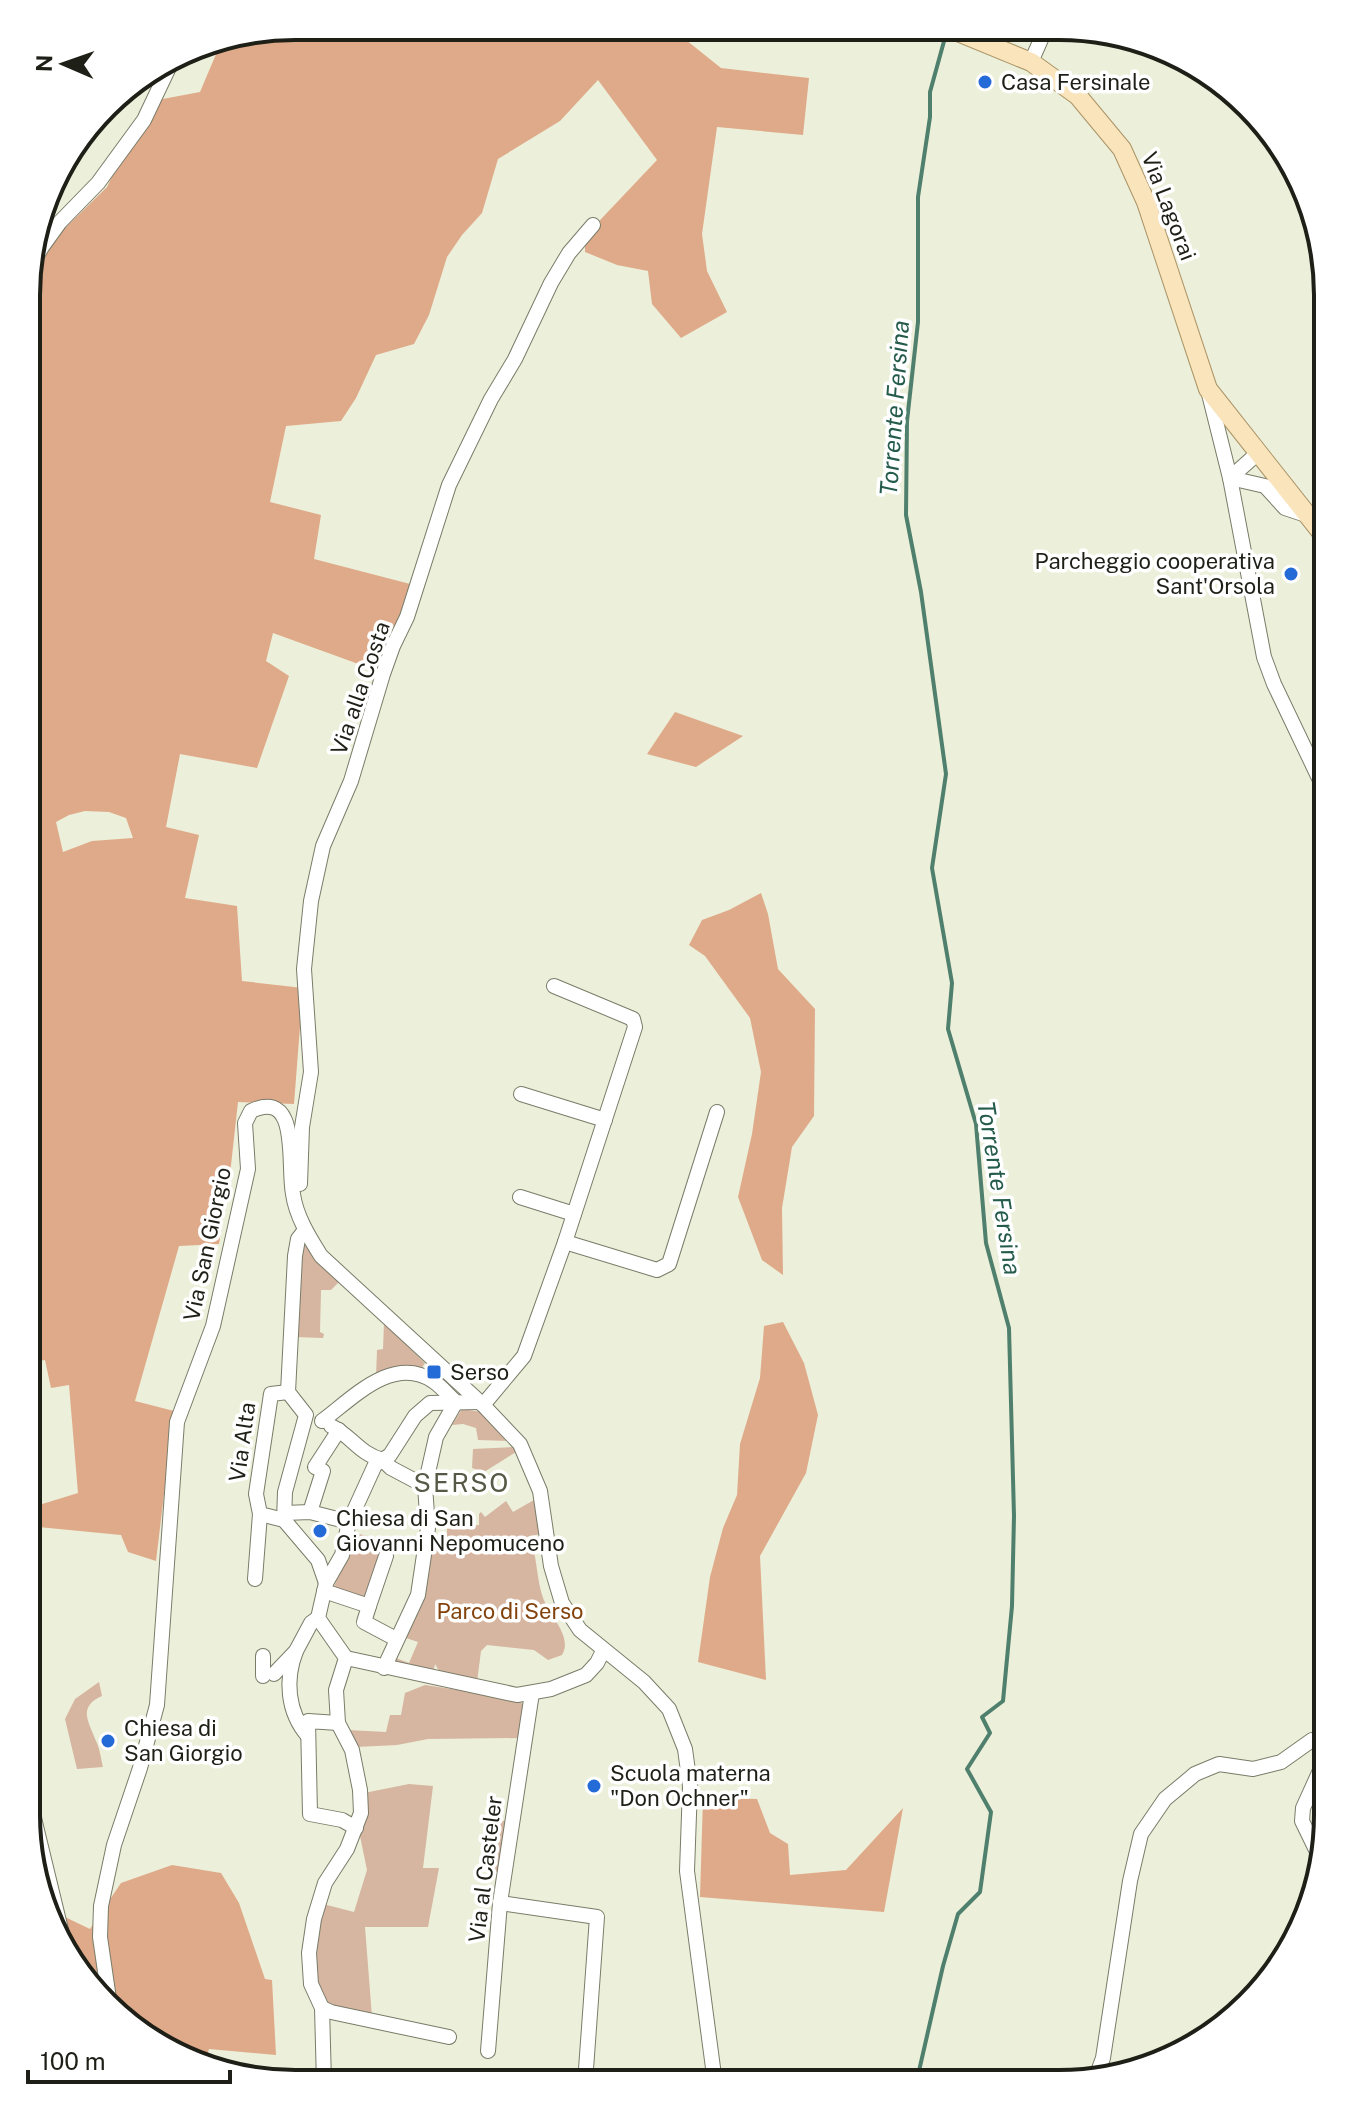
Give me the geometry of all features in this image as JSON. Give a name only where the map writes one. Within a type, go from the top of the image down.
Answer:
[{"type":"main road","name":"Via Lagorai","points":[[980,40],[1031,62],[1078,96],[1122,149],[1146,202],[1208,389],[1314,524]]},
{"type":"street","points":[[1031,62],[1041,40]]},
{"type":"street","points":[[47,241],[60,222],[98,183],[144,120],[165,75]]},
{"type":"street","name":"Via alla Costa","points":[[293,1196],[300,1193],[302,1127],[311,1072],[304,969],[311,901],[323,846],[351,781],[383,674],[407,617],[449,485],[551,283],[569,253],[593,225]]},
{"type":"street","name":"Via Lagorai","points":[[1208,389],[1230,478],[1264,657],[1314,767]]},
{"type":"street","points":[[1230,478],[1258,453]]},
{"type":"street","name":"Via Lagorai","points":[[1230,478],[1265,486],[1285,508],[1306,515]]},
{"type":"street","points":[[308,1736],[293,1712],[288,1672],[311,1623],[318,1618],[325,1587],[342,1555],[349,1522],[375,1465],[390,1455],[415,1416],[430,1403],[481,1404],[524,1356],[565,1242],[635,1027],[633,1019],[554,986]]},
{"type":"street","points":[[521,1094],[605,1120]]},
{"type":"street","name":"Via San Giorgio","points":[[107,1986],[100,1937],[101,1906],[114,1845],[157,1705],[177,1422],[213,1326],[248,1169],[245,1123],[251,1111],[264,1105],[278,1108],[287,1119],[293,1196],[305,1230],[321,1256],[481,1404],[525,1450],[540,1491],[551,1566],[562,1603],[580,1630],[644,1682],[669,1709],[685,1749],[690,1786],[687,1871],[713,2070]]},
{"type":"street","points":[[565,1242],[657,1270],[669,1264],[717,1112]]},
{"type":"street","points":[[520,1197],[574,1214]]},
{"type":"street","points":[[305,1230],[298,1239],[295,1256],[288,1392],[306,1415],[339,1430],[368,1456],[383,1460],[391,1468],[425,1486]]},
{"type":"street","points":[[322,1421],[383,1376],[410,1372],[432,1380],[456,1402]]},
{"type":"street","name":"Via Alta","points":[[255,1579],[260,1514],[256,1494],[271,1394],[288,1392]]},
{"type":"street","points":[[384,1668],[418,1595],[428,1528],[425,1486],[436,1437],[456,1402]]},
{"type":"street","points":[[306,1415],[285,1492],[284,1516],[318,1560],[325,1587]]},
{"type":"street","points":[[310,1512],[323,1471],[315,1467],[339,1430]]},
{"type":"street","name":"Via Alta","points":[[260,1514],[284,1516],[310,1512],[349,1522]]},
{"type":"street","points":[[386,1556],[364,1622],[396,1639]]},
{"type":"street","points":[[325,1587],[369,1606]]},
{"type":"street","points":[[318,1618],[345,1662],[336,1690],[338,1723],[352,1750],[361,1813],[347,1849],[325,1883],[314,1919],[309,1953],[311,1984],[322,2008],[324,2070]]},
{"type":"street","points":[[263,1656],[269,1675],[296,1651]]},
{"type":"street","points":[[345,1662],[517,1695],[586,1675],[603,1651]]},
{"type":"street","name":"Via al Casteler","points":[[488,2051],[500,1903],[532,1693]]},
{"type":"street","points":[[338,1723],[308,1721],[310,1814],[342,1820],[356,1828]]},
{"type":"street","points":[[1100,2066],[1132,1869],[1141,1834],[1165,1799],[1195,1774],[1219,1764],[1253,1769],[1281,1762],[1313,1740]]},
{"type":"street","points":[[1312,1841],[1302,1821],[1303,1808],[1313,1786]]},
{"type":"street","points":[[45,1862],[50,1884]]},
{"type":"street","points":[[500,1903],[597,1917],[586,2070]]},
{"type":"street","points":[[322,2008],[449,2037]]},
{"type":"green space","points":[[301,1241],[339,1282],[331,1290],[321,1290],[320,1332],[324,1334],[323,1338],[294,1337]]},
{"type":"green space","points":[[384,1323],[425,1363],[419,1372],[376,1377],[377,1350],[383,1349]]},
{"type":"green space","points":[[462,1409],[482,1412],[511,1441],[478,1440],[476,1428],[452,1425]]},
{"type":"green space","points":[[513,1447],[516,1452],[484,1472],[472,1468],[473,1449]]},
{"type":"green space","name":"Parco di Serso","points":[[534,1500],[540,1534],[523,1538],[532,1543],[543,1598],[563,1634],[565,1648],[562,1655],[548,1660],[534,1650],[487,1645],[481,1651],[477,1682],[442,1676],[435,1664],[433,1674],[396,1663],[393,1657],[409,1663],[418,1642],[400,1636],[431,1545],[447,1543],[447,1529],[479,1525],[481,1512],[485,1517],[506,1501],[513,1512]]},
{"type":"green space","points":[[355,1533],[388,1541],[368,1603],[332,1592]]},
{"type":"green space","points":[[99,1682],[102,1696],[90,1705],[87,1716],[103,1767],[77,1769],[65,1719],[75,1699]]},
{"type":"green space","points":[[425,1685],[518,1699],[524,1706],[521,1738],[428,1739],[397,1745],[356,1747],[347,1730],[386,1732],[390,1715],[401,1715],[405,1693]]},
{"type":"green space","points":[[409,1784],[433,1786],[423,1868],[439,1868],[428,1927],[365,1927],[372,2017],[334,2010],[317,1991],[314,1977],[315,1946],[323,1904],[354,1912],[367,1870],[359,1831],[364,1793]]},
{"type":"green space","points":[[487,1820],[509,1821],[500,1872],[480,1870]]},
{"type":"shaded area","points":[[295,40],[686,40],[721,68],[809,78],[803,135],[717,127],[702,234],[707,271],[727,312],[681,338],[652,304],[648,271],[617,265],[585,252],[585,236],[657,160],[598,80],[560,121],[498,159],[482,213],[447,257],[429,315],[414,344],[376,355],[356,398],[341,421],[286,426],[270,502],[321,515],[314,559],[414,585],[375,670],[273,633],[266,661],[289,676],[257,768],[180,754],[166,827],[199,835],[185,898],[237,906],[242,981],[303,988],[294,1104],[238,1102],[219,1244],[179,1246],[135,1401],[174,1411],[156,1561],[128,1552],[121,1535],[40,1527],[40,1505],[78,1493],[69,1385],[51,1388],[45,1360],[40,1361],[40,295],[42,262],[57,236],[107,187],[152,101],[200,92],[217,53],[262,42]],"holes":[[[85,811],[109,812],[126,818],[133,838],[92,841],[63,852],[56,822]]]},
{"type":"shaded area","points":[[675,712],[743,736],[696,767],[647,754]]},
{"type":"shaded area","points":[[761,893],[778,969],[815,1009],[814,1116],[792,1147],[782,1208],[783,1275],[762,1260],[738,1197],[761,1072],[750,1018],[705,956],[689,945],[702,920]]},
{"type":"shaded area","points":[[783,1322],[804,1363],[818,1415],[806,1473],[760,1556],[766,1680],[698,1662],[710,1577],[723,1528],[737,1495],[740,1444],[760,1378],[764,1326]]},
{"type":"shaded area","points":[[703,1798],[757,1799],[770,1833],[788,1844],[790,1875],[846,1870],[903,1808],[884,1912],[700,1897]]},
{"type":"shaded area","points":[[172,1865],[221,1873],[239,1903],[265,1979],[272,1980],[276,2055],[209,2049],[207,2054],[197,2051],[167,2036],[115,1995],[74,1943],[60,1915],[90,1929],[121,1883]]},
{"type":"waterway","name":"Torrente Fersina","points":[[919,2070],[958,1914],[980,1892],[991,1812],[967,1769],[990,1733],[982,1717],[1003,1701],[1012,1606],[1014,1516],[1009,1328],[986,1243],[976,1124],[948,1029],[952,983],[932,868],[946,774],[921,592],[906,515],[907,421],[918,322],[918,197],[930,117],[930,92],[944,40]]},
{"type":"place","name":"Casa Fersinale","points":[[985,82]]},
{"type":"place","name":"Parcheggio cooperativa Sant'Orsola","points":[[1291,574]]},
{"type":"place","name":"Serso","points":[[434,1372]]},
{"type":"place","name":"Chiesa di San Giovanni Nepomuceno","points":[[320,1531]]},
{"type":"place","name":"Chiesa di San Giorgio","points":[[108,1741]]},
{"type":"place","name":"Scuola materna \"Don Ochner\"","points":[[594,1786]]},
{"type":"district","name":"SERSO","points":[[462,1482]]}]
